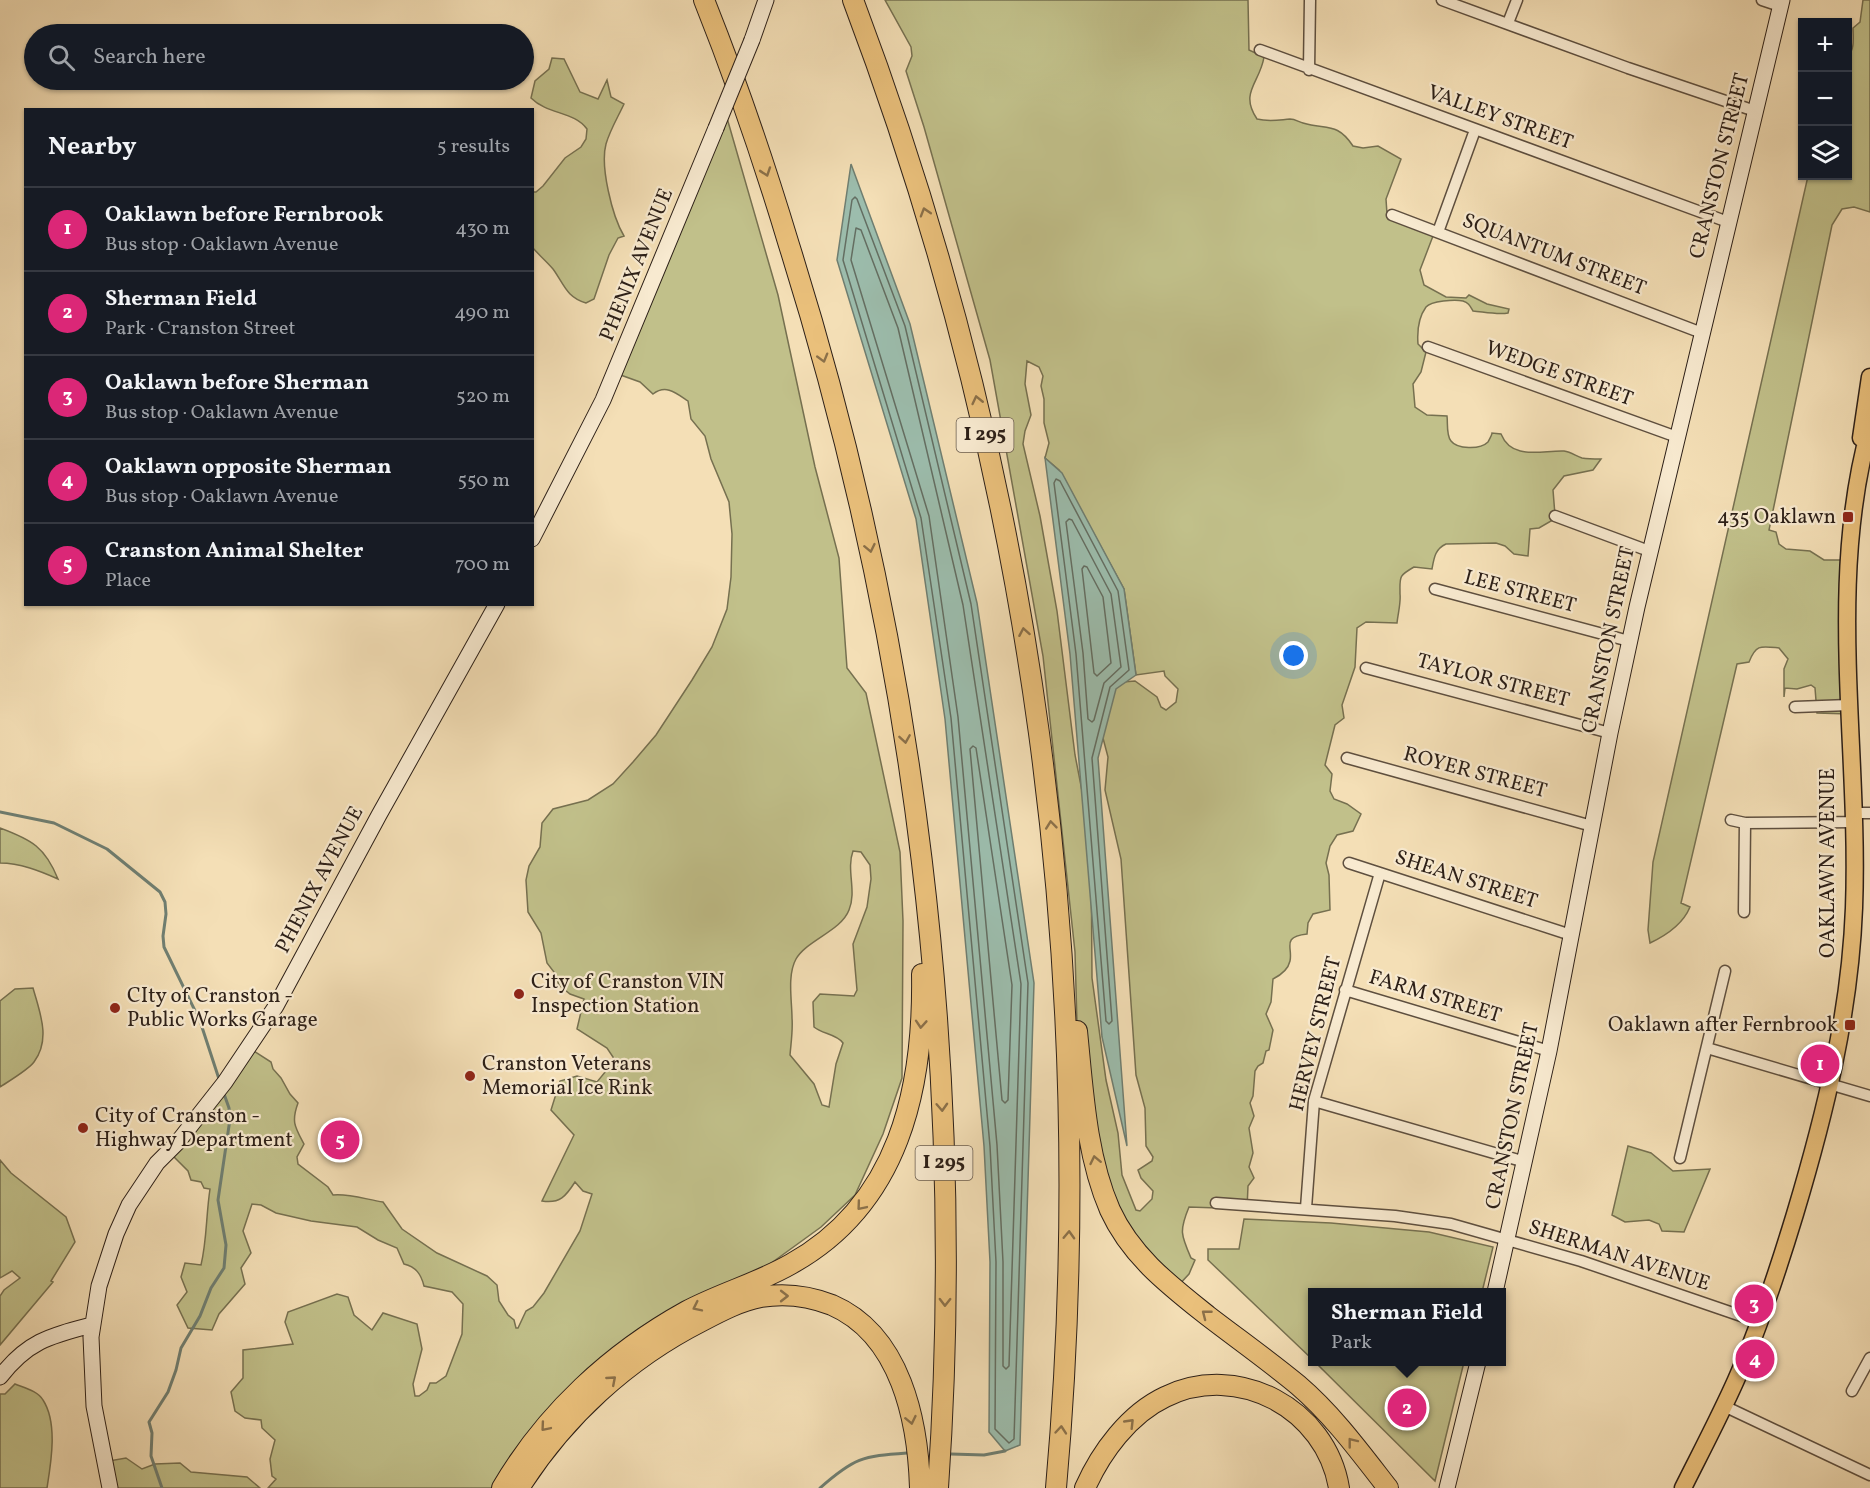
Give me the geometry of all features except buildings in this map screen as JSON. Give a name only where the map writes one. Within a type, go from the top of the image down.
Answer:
[{"type":"highway","name":"I 295","points":[[704,0],[735,80],[771,187],[835,400],[886,628],[904,728],[919,839],[935,996],[944,1159],[944,1339],[938,1488]]},
{"type":"highway","name":"I 295","points":[[853,0],[905,148],[939,257],[969,366],[1011,556],[1035,696],[1058,884],[1069,1109],[1067,1329],[1056,1488]]},
{"type":"highway","points":[[502,1488],[552,1419],[606,1366],[647,1335],[690,1310],[774,1273],[805,1256],[832,1235],[871,1194],[897,1145],[908,1112],[918,1053],[922,985],[919,839]]},
{"type":"highway","points":[[1058,884],[1071,961],[1077,1033],[1090,1136],[1099,1179],[1110,1210],[1139,1256],[1163,1281],[1279,1370],[1314,1400],[1342,1429],[1388,1488]]},
{"type":"highway","points":[[519,1488],[549,1445],[581,1409],[643,1356],[690,1327],[738,1304],[759,1298],[784,1295],[813,1299],[839,1308],[864,1325],[881,1345],[895,1369],[909,1411],[917,1450],[920,1488]]},
{"type":"highway","points":[[1085,1488],[1108,1448],[1129,1423],[1145,1409],[1176,1392],[1219,1384],[1247,1388],[1262,1393],[1276,1399],[1300,1416],[1326,1448],[1336,1472],[1339,1488]]},
{"type":"main road","name":"PHENIX AVENUE","points":[[534,535],[603,400],[752,40],[766,0]]},
{"type":"main road","name":"CRANSTON STREET","points":[[1496,1288],[1549,1051],[1629,641],[1781,3]]},
{"type":"main road","name":"OAKLAWN AVENUE","points":[[1861,462],[1861,436],[1870,377]]},
{"type":"main road","name":"OAKLAWN AVENUE","points":[[1683,1488],[1736,1380],[1767,1302],[1810,1163],[1841,1032],[1854,905],[1846,614],[1848,558],[1856,486],[1870,427]]},
{"type":"main road","name":"PHENIX AVENUE","points":[[110,1488],[93,1394],[92,1325],[99,1286],[109,1252],[125,1214],[157,1163],[177,1143],[225,1082],[276,1006],[496,606]]},
{"type":"main road","points":[[0,1377],[10,1364],[34,1344],[60,1333],[92,1325]]},
{"type":"main road","points":[[1447,1488],[1477,1366]]},
{"type":"street","points":[[1309,70],[1310,0]]},
{"type":"street","points":[[1442,0],[1628,68],[1755,111]]},
{"type":"street","points":[[1508,23],[1517,0]]},
{"type":"street","points":[[1762,0],[1781,3]]},
{"type":"street","name":"VALLEY STREET","points":[[1260,50],[1309,70],[1728,222]]},
{"type":"street","points":[[1438,232],[1475,130]]},
{"type":"street","name":"SQUANTUM STREET","points":[[1392,215],[1702,333]]},
{"type":"street","name":"WEDGE STREET","points":[[1428,347],[1677,437]]},
{"type":"street","points":[[1555,516],[1649,551]]},
{"type":"street","name":"LEE STREET","points":[[1435,589],[1629,641]]},
{"type":"street","name":"TAYLOR STREET","points":[[1366,668],[1610,733]]},
{"type":"street","points":[[1795,708],[1849,705]]},
{"type":"street","name":"ROYER STREET","points":[[1347,758],[1592,826]]},
{"type":"street","points":[[1731,820],[1745,823],[1853,817],[1870,813]]},
{"type":"street","points":[[1743,912],[1745,823]]},
{"type":"street","name":"SHEAN STREET","points":[[1349,863],[1571,935]]},
{"type":"street","name":"HERVEY STREET","points":[[1306,1208],[1314,1101],[1380,873]]},
{"type":"street","points":[[1680,1158],[1725,970]]},
{"type":"street","name":"FARM STREET","points":[[1345,990],[1549,1051]]},
{"type":"street","points":[[1707,1048],[1870,1096]]},
{"type":"street","points":[[1314,1101],[1526,1161]]},
{"type":"street","name":"SHERMAN AVENUE","points":[[1216,1203],[1306,1208],[1451,1224],[1581,1261],[1759,1322]]},
{"type":"street","points":[[1852,1391],[1870,1358]]},
{"type":"street","points":[[1724,1406],[1870,1475]]},
{"type":"shaded area","points":[[885,0],[1248,0],[1249,50],[1264,57],[1250,94],[1252,110],[1257,119],[1270,121],[1292,119],[1331,128],[1342,133],[1353,146],[1363,148],[1378,146],[1401,159],[1386,199],[1387,214],[1396,221],[1433,236],[1420,270],[1424,285],[1446,297],[1466,298],[1469,295],[1487,304],[1509,309],[1508,313],[1504,314],[1473,311],[1467,303],[1455,300],[1438,302],[1426,307],[1418,329],[1418,344],[1426,352],[1421,372],[1413,384],[1415,407],[1427,415],[1447,416],[1449,438],[1458,446],[1469,448],[1484,445],[1492,433],[1501,434],[1512,448],[1520,451],[1564,451],[1582,458],[1601,459],[1593,470],[1564,476],[1553,490],[1555,515],[1558,517],[1539,528],[1530,529],[1528,556],[1514,554],[1505,546],[1496,543],[1446,544],[1437,551],[1432,569],[1414,567],[1403,575],[1400,580],[1397,623],[1366,622],[1357,628],[1355,667],[1342,705],[1344,718],[1335,725],[1325,765],[1332,774],[1330,791],[1334,799],[1347,804],[1361,814],[1353,831],[1337,835],[1330,846],[1326,863],[1329,875],[1330,910],[1313,914],[1308,923],[1307,934],[1299,935],[1291,940],[1288,967],[1273,979],[1271,1002],[1266,1014],[1273,1030],[1269,1050],[1266,1051],[1263,1063],[1255,1071],[1253,1096],[1250,1103],[1254,1116],[1249,1128],[1253,1153],[1249,1167],[1254,1178],[1248,1186],[1247,1209],[1189,1207],[1182,1233],[1191,1258],[1195,1260],[1189,1274],[1175,1289],[1107,1202],[1077,1024],[1075,952],[1043,656],[990,360],[906,71],[912,56],[911,47]],"holes":[[[1027,361],[1039,367],[1043,376],[1041,386],[1044,399],[1044,423],[1049,443],[1045,458],[1059,470],[1124,589],[1136,675],[1164,671],[1165,676],[1178,689],[1176,702],[1166,710],[1161,707],[1157,697],[1135,681],[1123,682],[1096,703],[1108,757],[1105,790],[1121,859],[1136,1075],[1145,1108],[1146,1146],[1153,1157],[1152,1161],[1138,1170],[1141,1178],[1153,1191],[1152,1199],[1140,1211],[1136,1210],[1122,1175],[1118,1133],[1106,1080],[1092,978],[1091,837],[1075,755],[1057,611],[1040,516],[1023,444],[1031,415],[1025,384]]]},
{"type":"shaded area","points":[[1863,0],[1870,0],[1870,212],[1854,207],[1842,209],[1832,225],[1769,530],[1776,532],[1779,544],[1786,549],[1810,551],[1824,560],[1848,560],[1849,714],[1817,713],[1815,688],[1811,685],[1797,689],[1785,688],[1784,697],[1784,669],[1788,659],[1779,648],[1757,649],[1749,662],[1737,664],[1681,903],[1690,907],[1674,928],[1650,943],[1648,930],[1653,862],[1807,180],[1852,180],[1853,28],[1860,22]]},
{"type":"shaded area","points":[[552,58],[564,59],[580,92],[598,99],[607,80],[611,97],[624,104],[606,144],[605,165],[608,191],[624,236],[618,238],[609,255],[594,299],[586,303],[570,294],[553,269],[534,249],[534,192],[543,186],[565,158],[581,147],[586,139],[587,129],[575,119],[545,107],[531,98],[535,81],[549,69]]},
{"type":"shaded area","points":[[725,111],[778,295],[815,467],[839,558],[847,668],[866,693],[900,852],[903,921],[902,1078],[883,1134],[855,1195],[821,1227],[770,1264],[757,1280],[701,1307],[504,1488],[268,1488],[276,1479],[272,1476],[270,1459],[275,1440],[262,1428],[261,1420],[245,1418],[235,1411],[231,1392],[243,1378],[243,1350],[293,1344],[285,1322],[288,1312],[337,1294],[348,1297],[354,1315],[372,1330],[383,1313],[417,1324],[422,1349],[413,1384],[415,1396],[419,1396],[427,1390],[430,1383],[436,1383],[446,1376],[462,1334],[463,1304],[452,1292],[424,1286],[417,1272],[404,1264],[397,1248],[357,1227],[311,1221],[276,1213],[261,1205],[252,1204],[243,1231],[251,1253],[241,1268],[245,1284],[219,1314],[212,1330],[188,1328],[177,1305],[187,1292],[181,1277],[185,1263],[201,1265],[210,1189],[204,1188],[201,1182],[191,1180],[188,1171],[169,1152],[249,1048],[271,1062],[273,1069],[298,1103],[295,1124],[304,1144],[297,1157],[298,1164],[328,1187],[333,1195],[383,1202],[402,1229],[437,1253],[487,1276],[497,1285],[499,1301],[514,1320],[516,1328],[526,1311],[533,1307],[544,1293],[580,1231],[592,1194],[583,1191],[575,1182],[562,1198],[548,1202],[542,1201],[574,1135],[551,1110],[560,1081],[577,1076],[597,1082],[615,1060],[607,1048],[577,1029],[584,999],[570,994],[559,985],[554,972],[547,963],[541,933],[528,912],[526,880],[529,866],[540,847],[542,823],[553,809],[588,800],[613,784],[656,735],[712,647],[727,609],[731,577],[732,534],[729,502],[711,459],[705,436],[691,419],[688,401],[667,390],[653,394],[640,382],[615,373]],"holes":[[[853,851],[861,852],[870,865],[871,879],[867,907],[853,944],[857,990],[854,996],[820,994],[813,1002],[814,1027],[843,1043],[836,1064],[829,1107],[822,1105],[814,1084],[790,1055],[793,965],[801,952],[832,930],[845,917],[852,895],[851,858]]]},
{"type":"shaded area","points":[[0,828],[36,846],[48,859],[58,879],[37,870],[0,863]]},
{"type":"shaded area","points":[[33,988],[43,1035],[39,1053],[34,1062],[0,1087],[0,1001],[15,989]]},
{"type":"shaded area","points":[[1628,1146],[1651,1153],[1673,1171],[1710,1169],[1684,1232],[1662,1231],[1659,1224],[1649,1220],[1625,1222],[1612,1215]]},
{"type":"shaded area","points":[[0,1160],[11,1173],[66,1217],[75,1242],[51,1281],[53,1282],[0,1345],[0,1296],[20,1278],[12,1271],[0,1278]]},
{"type":"shaded area","points":[[1244,1219],[1331,1223],[1429,1232],[1493,1247],[1483,1288],[1308,1288],[1308,1355],[1208,1260],[1208,1249],[1239,1249]]},
{"type":"shaded area","points":[[1319,1366],[1463,1366],[1435,1481]]},
{"type":"shaded area","points":[[15,1384],[38,1394],[48,1409],[52,1443],[47,1488],[0,1488],[0,1394],[5,1394]]},
{"type":"shaded area","points":[[126,1458],[142,1469],[155,1464],[180,1463],[191,1472],[247,1477],[260,1488],[109,1488],[103,1462]]},
{"type":"water","points":[[851,164],[910,324],[977,603],[1034,983],[1020,1445],[1005,1451],[989,1432],[990,1262],[984,1146],[945,719],[916,519],[837,260]]},
{"type":"water","points":[[1045,458],[1062,473],[1124,589],[1136,675],[1116,689],[1098,758],[1127,1146],[1102,1037],[1070,654]]},
{"type":"waterway","points":[[0,812],[54,823],[107,849],[160,892],[165,902],[166,914],[164,947],[200,1021],[219,1079]]},
{"type":"waterway","points":[[162,1488],[151,1456],[152,1433],[149,1422],[168,1392],[181,1348],[200,1316],[211,1288],[224,1268],[226,1245],[218,1200],[230,1119],[223,1091]]},
{"type":"waterway","points":[[951,1454],[984,1455],[1005,1451]]},
{"type":"waterway","points":[[820,1488],[859,1460],[907,1453]]},
{"type":"place","name":"435 Oaklawn","points":[[1848,517]]},
{"type":"place","name":"City of Cranston VIN Inspection Station","points":[[519,994]]},
{"type":"place","name":"CIty of Cranston - Public Works Garage","points":[[115,1008]]},
{"type":"place","name":"Oaklawn after Fernbrook","points":[[1850,1025]]},
{"type":"place","name":"Oaklawn before Fernbrook","points":[[1820,1064]]},
{"type":"place","name":"Cranston Veterans Memorial Ice Rink","points":[[470,1076]]},
{"type":"place","name":"City of Cranston - Highway Department","points":[[83,1128]]},
{"type":"place","name":"Cranston Animal Shelter","points":[[340,1140]]},
{"type":"place","name":"Oaklawn before Sherman","points":[[1754,1304]]},
{"type":"place","name":"Oaklawn opposite Sherman","points":[[1755,1359]]},
{"type":"place","name":"Sherman Field","points":[[1407,1408]]}]
